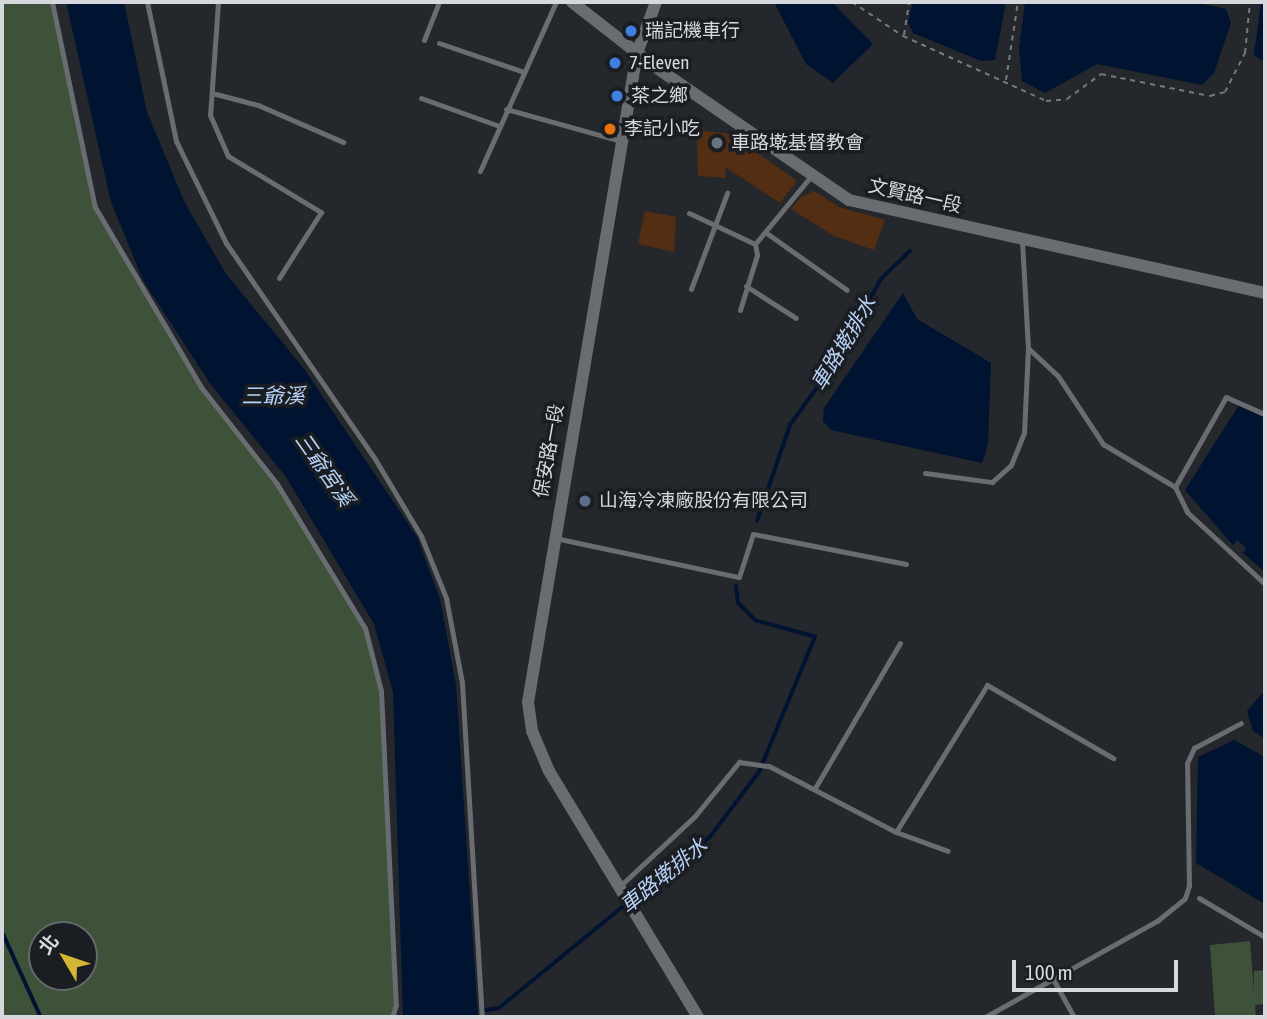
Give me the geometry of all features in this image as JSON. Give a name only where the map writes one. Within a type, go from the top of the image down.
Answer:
[{"type":"street","name":"文賢路一段","points":[[572,2],[637,53],[811,176],[856,202],[1021,240],[1082,250],[1265,293]]},
{"type":"street","name":"保安路一段","points":[[656,2],[637,53],[528,684],[529,722],[548,771],[639,913],[698,1017]]},
{"type":"lane","points":[[52,2],[95,208],[201,387],[277,484],[365,628],[381,691],[396,1005],[392,1017]]},
{"type":"lane","points":[[147,2],[176,141],[226,243],[375,459],[421,536],[446,598],[462,683],[482,1017]]},
{"type":"lane","points":[[218,2],[210,115],[228,156],[321,212],[279,278]]},
{"type":"lane","points":[[424,40],[439,2]]},
{"type":"lane","points":[[480,171],[522,71],[556,2]]},
{"type":"lane","points":[[439,43],[522,71]]},
{"type":"lane","points":[[212,93],[258,105],[343,142]]},
{"type":"lane","points":[[421,98],[499,126]]},
{"type":"lane","points":[[506,109],[622,141]]},
{"type":"lane","points":[[755,244],[811,176]]},
{"type":"lane","points":[[691,289],[712,225],[727,193]]},
{"type":"lane","points":[[689,213],[755,244]]},
{"type":"lane","points":[[765,232],[847,290]]},
{"type":"lane","points":[[925,473],[992,482],[1011,465],[1024,433],[1028,348],[1021,240]]},
{"type":"lane","points":[[740,310],[757,255],[755,244]]},
{"type":"lane","points":[[746,286],[796,318]]},
{"type":"lane","points":[[1028,348],[1058,376],[1102,444],[1175,487],[1187,512],[1265,584]]},
{"type":"lane","points":[[1175,487],[1226,397],[1262,413]]},
{"type":"lane","points":[[553,537],[739,577],[753,534],[906,564]]},
{"type":"lane","points":[[815,788],[900,643]]},
{"type":"lane","points":[[896,832],[986,685],[1113,758]]},
{"type":"lane","points":[[985,1017],[1157,921],[1185,898],[1189,886],[1187,763],[1194,748],[1241,723]]},
{"type":"lane","points":[[622,887],[695,816],[739,762],[757,762],[769,766],[896,832],[948,851]]},
{"type":"lane","points":[[1199,898],[1265,937]]},
{"type":"lane","points":[[1053,979],[1074,1017]]},
{"type":"path","points":[[852,2],[904,36],[1046,101],[1067,99],[1101,74],[1210,96],[1224,92],[1245,53],[1250,2]]},
{"type":"path","points":[[904,36],[909,2]]},
{"type":"path","points":[[1006,83],[1018,2]]},
{"type":"green space","points":[[2,2],[52,2],[95,208],[201,387],[277,484],[365,628],[381,691],[396,1005],[392,1017],[2,1017]]},
{"type":"green space","points":[[1250,941],[1254,992],[1254,971],[1265,970],[1265,1004],[1255,1005],[1256,1017],[1215,1017],[1210,945]]},
{"type":"water","name":"三爺溪","points":[[66,2],[124,2],[147,112],[184,201],[226,274],[305,370],[417,537],[440,599],[456,685],[478,1017],[403,1017],[393,692],[374,624],[286,477],[209,382],[143,280],[111,202]]},
{"type":"water","points":[[774,2],[832,2],[873,44],[833,83],[806,64]]},
{"type":"water","points":[[913,2],[1006,2],[995,60],[981,61],[913,33],[908,22]]},
{"type":"water","points":[[1025,2],[1194,2],[1226,9],[1231,23],[1214,73],[1202,85],[1097,64],[1045,93],[1022,81],[1019,48]]},
{"type":"water","points":[[1261,2],[1265,2],[1265,63],[1254,55]]},
{"type":"water","points":[[903,293],[917,319],[991,363],[988,444],[982,463],[831,430],[823,421],[824,408]]},
{"type":"water","points":[[1239,405],[1265,418],[1265,572],[1243,553],[1246,548],[1237,540],[1233,545],[1185,490]]},
{"type":"water","points":[[1265,690],[1265,739],[1253,731],[1247,711]]},
{"type":"water","points":[[1234,740],[1265,757],[1265,904],[1196,863],[1198,757]]},
{"type":"building","points":[[697,130],[731,134],[797,181],[780,203],[725,167],[726,178],[698,176]]},
{"type":"building","points":[[814,191],[839,207],[885,220],[874,250],[834,236],[791,209],[801,197]]},
{"type":"building","points":[[645,211],[676,217],[674,252],[638,244]]},
{"type":"waterway","name":"車路墘排水","points":[[757,521],[790,425],[834,364],[881,279],[910,251]]},
{"type":"waterway","name":"車路墘排水","points":[[632,900],[710,837],[759,772],[815,637],[756,621],[738,603],[736,586]]},
{"type":"waterway","name":"車路墘排水","points":[[485,1010],[499,1008],[626,904]]},
{"type":"waterway","points":[[2,931],[41,1017]]},
{"type":"place","name":"瑞記機車行","points":[[631,31]]},
{"type":"place","name":"7-Eleven","points":[[615,63]]},
{"type":"place","name":"茶之鄉","points":[[617,96]]},
{"type":"place","name":"李記小吃","points":[[610,129]]},
{"type":"place","name":"車路墘基督教會","points":[[717,143]]},
{"type":"place","name":"山海冷凍廠股份有限公司","points":[[585,501]]},
{"type":"water label","name":"三爺宮溪","points":[[325,469]]}]
